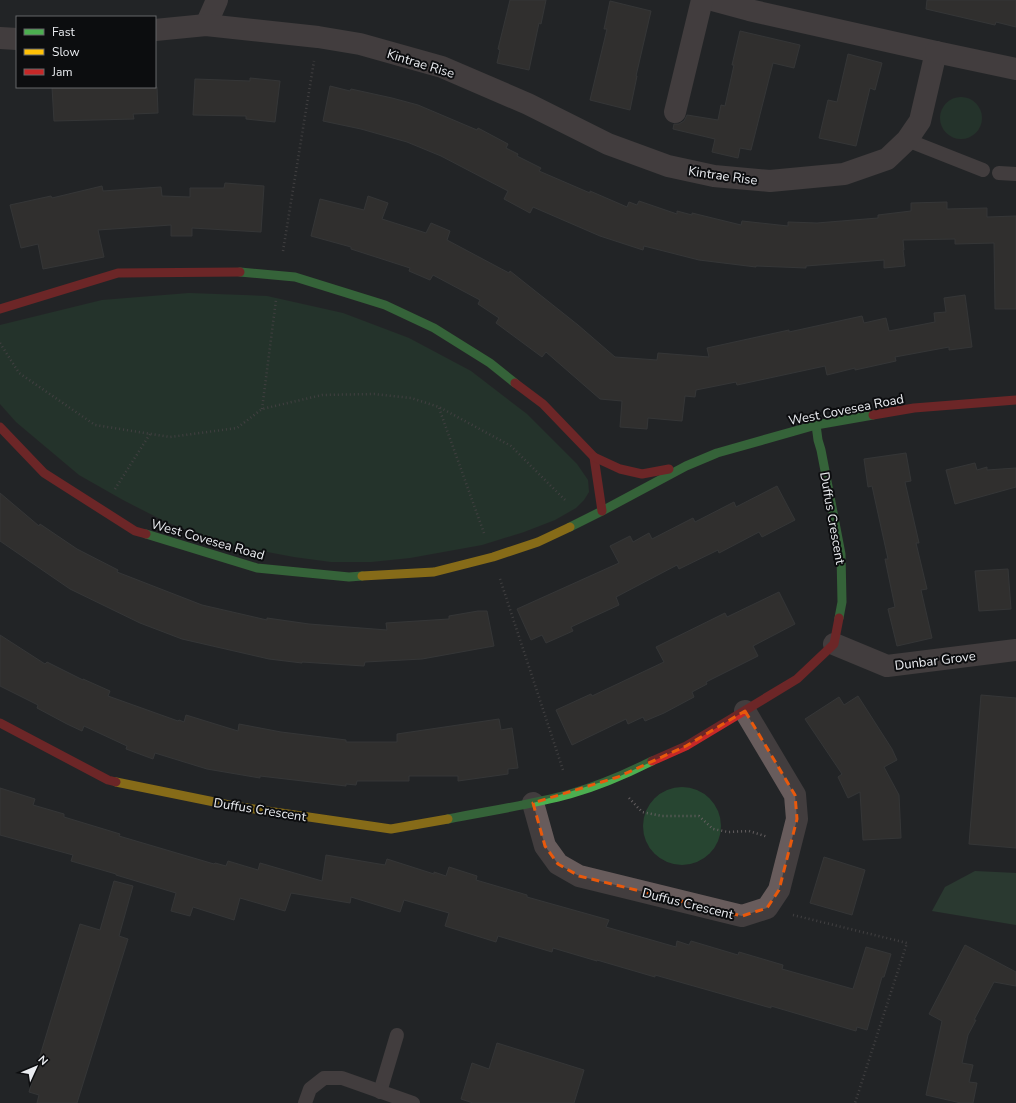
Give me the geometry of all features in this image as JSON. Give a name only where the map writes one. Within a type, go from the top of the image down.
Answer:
[{"type":"street","points":[[206,25],[217,0]]},
{"type":"street","points":[[675,112],[702,0]]},
{"type":"street","points":[[712,0],[749,10],[936,52],[1016,68]]},
{"type":"street","name":"Kintrae Rise","points":[[156,30],[206,25],[318,37],[360,44],[442,67],[528,104],[608,144],[668,166],[714,176],[770,181],[844,174],[887,159],[907,140],[920,121],[936,52]]},
{"type":"street","points":[[0,38],[16,39]]},
{"type":"street","name":"West Covesea Road","points":[[0,309],[118,273],[238,272],[296,277],[385,305],[434,328],[490,363],[543,404],[594,457],[620,469],[642,474],[686,466]]},
{"type":"street","name":"West Covesea Road","points":[[0,427],[44,473],[135,531],[257,568],[349,577],[434,572],[493,557],[538,542],[602,511],[686,466],[717,453],[816,425],[914,408],[1016,400]]},
{"type":"street","name":"Duffus Crescent","points":[[0,723],[108,780],[234,806],[392,829],[533,803],[571,794],[618,777],[686,746],[745,711],[797,678],[834,644],[842,602],[841,554],[816,425]]},
{"type":"street","points":[[594,457],[602,511]]},
{"type":"street","name":"Dunbar Grove","points":[[834,644],[887,666],[1016,650]]},
{"type":"street","points":[[745,711],[795,795],[797,819],[779,890],[767,908]]},
{"type":"street","name":"Duffus Crescent","points":[[533,803],[545,846],[558,864],[579,876],[742,916],[767,908]]},
{"type":"lane","points":[[907,140],[983,170]]},
{"type":"lane","points":[[999,173],[1016,174]]},
{"type":"lane","points":[[380,1092],[397,1035]]},
{"type":"lane","points":[[305,1103],[310,1089],[324,1078],[342,1078],[413,1103]]},
{"type":"path","points":[[262,409],[279,276],[318,37]]},
{"type":"path","points":[[0,343],[19,373],[95,426],[170,437],[237,428],[262,409],[322,395],[374,394],[411,398],[439,407],[511,446],[566,501],[580,521]]},
{"type":"path","points":[[439,407],[493,557],[571,794]]},
{"type":"path","points":[[102,510],[150,434]]},
{"type":"path","points":[[618,777],[627,797],[642,812],[662,816],[698,816],[713,829],[728,832],[749,831],[791,843]]},
{"type":"path","points":[[767,908],[907,942],[855,1103]]},
{"type":"highlighted area","points":[[745,711],[795,795],[797,819],[779,890],[767,908],[742,916],[579,876],[558,864],[545,846],[533,803],[618,777],[686,746]]},
{"type":"green space","points":[[957,97],[965,97],[976,103],[982,114],[982,122],[976,133],[965,139],[957,139],[946,133],[940,122],[940,114],[946,103]]},
{"type":"green space","points":[[189,293],[267,296],[343,313],[409,338],[471,371],[527,414],[577,464],[588,480],[589,492],[576,508],[555,520],[524,532],[482,545],[410,558],[371,562],[331,562],[294,557],[210,539],[166,522],[123,500],[79,475],[16,422],[0,404],[0,325],[102,300]]},
{"type":"green space","points":[[682,787],[697,790],[710,798],[718,811],[721,826],[718,841],[710,854],[697,862],[682,865],[667,862],[654,854],[646,841],[643,826],[646,811],[654,798],[667,790]]},
{"type":"green space","points":[[975,871],[1016,873],[1016,925],[932,911],[945,887]]},
{"type":"building","points":[[510,0],[546,0],[541,24],[539,23],[529,70],[497,63],[500,50],[498,49]]},
{"type":"building","points":[[927,0],[1016,0],[1016,27],[996,22],[995,25],[926,9]]},
{"type":"building","points":[[610,1],[651,11],[630,110],[590,100],[607,29],[604,29]]},
{"type":"building","points":[[740,31],[800,45],[794,68],[773,63],[751,150],[740,148],[738,158],[712,152],[715,139],[673,129],[674,124],[679,124],[684,121],[687,115],[718,120],[721,105],[725,106]]},
{"type":"building","points":[[848,54],[882,63],[875,90],[870,88],[856,146],[819,138],[828,100],[837,102]]},
{"type":"building","points":[[250,78],[280,81],[275,122],[246,119],[246,116],[193,115],[195,79],[250,81]]},
{"type":"building","points":[[330,86],[350,91],[351,89],[418,105],[477,130],[478,128],[508,144],[506,148],[518,154],[517,156],[541,168],[539,171],[627,207],[629,202],[637,205],[639,201],[677,214],[677,211],[692,215],[692,213],[741,225],[742,221],[788,226],[788,222],[817,223],[878,218],[878,215],[911,211],[911,203],[947,202],[947,209],[987,208],[987,217],[1016,216],[1016,309],[995,309],[994,243],[955,244],[955,239],[903,240],[905,266],[884,268],[884,260],[806,266],[806,268],[756,267],[699,260],[644,246],[643,250],[600,236],[533,207],[530,213],[504,199],[508,191],[441,156],[407,142],[361,129],[323,121]]},
{"type":"building","points":[[157,87],[158,113],[133,114],[134,119],[54,121],[52,88]]},
{"type":"building","points":[[225,183],[264,186],[261,232],[192,228],[192,236],[171,236],[171,225],[98,230],[104,257],[43,269],[38,244],[21,248],[10,205],[51,196],[52,198],[102,186],[103,191],[161,187],[162,196],[190,197],[190,188],[224,188]]},
{"type":"building","points":[[368,196],[388,203],[382,219],[426,233],[431,223],[450,231],[447,240],[509,273],[510,271],[578,325],[615,357],[657,360],[658,353],[709,357],[707,348],[862,316],[864,323],[886,318],[889,331],[935,322],[934,313],[946,312],[944,298],[965,295],[972,347],[949,350],[949,347],[895,357],[896,361],[855,370],[855,368],[827,375],[825,366],[737,385],[736,382],[696,390],[695,397],[685,396],[682,421],[648,418],[647,429],[620,427],[622,401],[600,399],[546,352],[542,357],[496,323],[499,318],[478,304],[480,300],[433,275],[430,280],[409,271],[410,268],[351,249],[351,247],[311,236],[320,199],[364,210]]},
{"type":"building","points":[[906,453],[911,481],[905,482],[919,543],[916,543],[927,589],[921,590],[932,638],[897,646],[888,609],[895,607],[885,559],[888,559],[872,486],[868,487],[864,459]]},
{"type":"building","points":[[975,463],[977,470],[987,467],[987,470],[1016,468],[1016,487],[955,504],[946,470]]},
{"type":"building","points":[[777,486],[795,520],[762,537],[759,532],[719,553],[718,550],[679,569],[677,565],[616,597],[619,605],[571,627],[573,631],[546,643],[542,635],[531,640],[517,609],[619,563],[610,546],[630,536],[633,542],[649,533],[652,539],[693,518],[695,522],[734,502],[736,507]]},
{"type":"building","points":[[0,493],[39,526],[40,524],[77,549],[118,570],[117,572],[202,605],[267,620],[267,618],[309,624],[387,630],[386,623],[449,619],[449,616],[487,611],[494,646],[422,659],[365,662],[364,666],[302,663],[269,659],[182,639],[140,623],[70,589],[0,541]]},
{"type":"building","points":[[1008,569],[1011,609],[979,611],[975,571]]},
{"type":"building","points":[[779,592],[795,624],[753,646],[758,656],[706,682],[707,684],[692,692],[694,697],[664,713],[645,721],[643,717],[628,724],[626,719],[572,745],[556,710],[591,694],[592,696],[664,662],[656,647],[725,613],[727,617]]},
{"type":"building","points":[[0,635],[45,664],[47,662],[83,680],[110,691],[108,696],[178,721],[184,722],[186,715],[238,731],[239,724],[281,732],[346,740],[346,742],[397,742],[397,734],[499,719],[501,730],[512,728],[518,768],[508,769],[508,774],[458,781],[458,776],[409,776],[409,781],[357,781],[356,785],[346,784],[346,786],[260,776],[260,778],[207,769],[155,753],[153,759],[126,749],[127,746],[84,726],[82,731],[67,724],[37,708],[38,705],[0,686]]},
{"type":"building","points":[[981,695],[1016,698],[1016,848],[969,844]]},
{"type":"building","points":[[858,696],[892,749],[897,760],[884,767],[899,795],[901,838],[863,840],[860,792],[848,798],[838,777],[842,774],[805,719],[839,697],[844,705]]},
{"type":"building","points":[[0,788],[35,799],[33,805],[64,814],[64,817],[120,834],[119,836],[214,864],[226,866],[228,861],[258,870],[260,863],[322,881],[326,855],[385,865],[387,859],[434,874],[434,872],[446,876],[449,867],[477,876],[476,880],[527,895],[527,897],[609,920],[606,927],[676,947],[677,941],[689,945],[691,941],[738,955],[739,952],[783,965],[782,969],[853,989],[866,947],[891,954],[884,977],[882,977],[867,1030],[857,1027],[856,1031],[771,1006],[771,1008],[553,948],[552,952],[498,936],[496,942],[445,926],[449,913],[404,900],[400,912],[351,897],[350,903],[291,893],[285,911],[240,898],[234,920],[193,907],[190,916],[171,911],[176,893],[71,861],[73,855],[0,835]]},
{"type":"building","points":[[824,857],[865,870],[852,915],[810,903]]},
{"type":"building","points":[[114,881],[133,886],[119,936],[128,939],[77,1103],[37,1103],[39,1095],[29,1092],[80,924],[100,930]]},
{"type":"building","points":[[965,945],[1016,972],[1016,986],[994,982],[974,1020],[976,1020],[968,1035],[962,1063],[973,1065],[969,1082],[977,1083],[973,1103],[961,1103],[926,1095],[942,1021],[929,1014]]},
{"type":"building","points":[[497,1043],[584,1070],[574,1103],[473,1103],[461,1099],[472,1063],[489,1069]]},
{"type":"traffic: fast","points":[[240,272],[295,277],[385,305],[434,328],[490,363],[515,383]]},
{"type":"traffic: fast","points":[[570,527],[686,466],[717,453],[816,425],[873,415]]},
{"type":"traffic: fast","points":[[816,425],[841,554],[842,602],[839,618]]},
{"type":"traffic: fast","points":[[146,534],[257,568],[349,577],[362,576]]},
{"type":"traffic: fast","points":[[448,819],[524,805],[570,794],[632,771],[652,761]]},
{"type":"traffic: slow","points":[[362,576],[434,572],[493,557],[538,542],[570,527]]},
{"type":"traffic: slow","points":[[116,782],[234,806],[391,829],[448,819]]},
{"type":"traffic: jam","points":[[0,309],[118,273],[240,272]]},
{"type":"traffic: jam","points":[[515,383],[543,404],[594,457],[602,511]]},
{"type":"traffic: jam","points":[[873,415],[914,408],[1016,400]]},
{"type":"traffic: jam","points":[[0,427],[44,473],[135,531],[146,534]]},
{"type":"traffic: jam","points":[[594,457],[620,469],[642,474],[669,469]]},
{"type":"traffic: jam","points":[[652,761],[686,746],[797,679],[834,644],[839,618]]},
{"type":"traffic: jam","points":[[0,723],[108,780],[116,782]]}]
